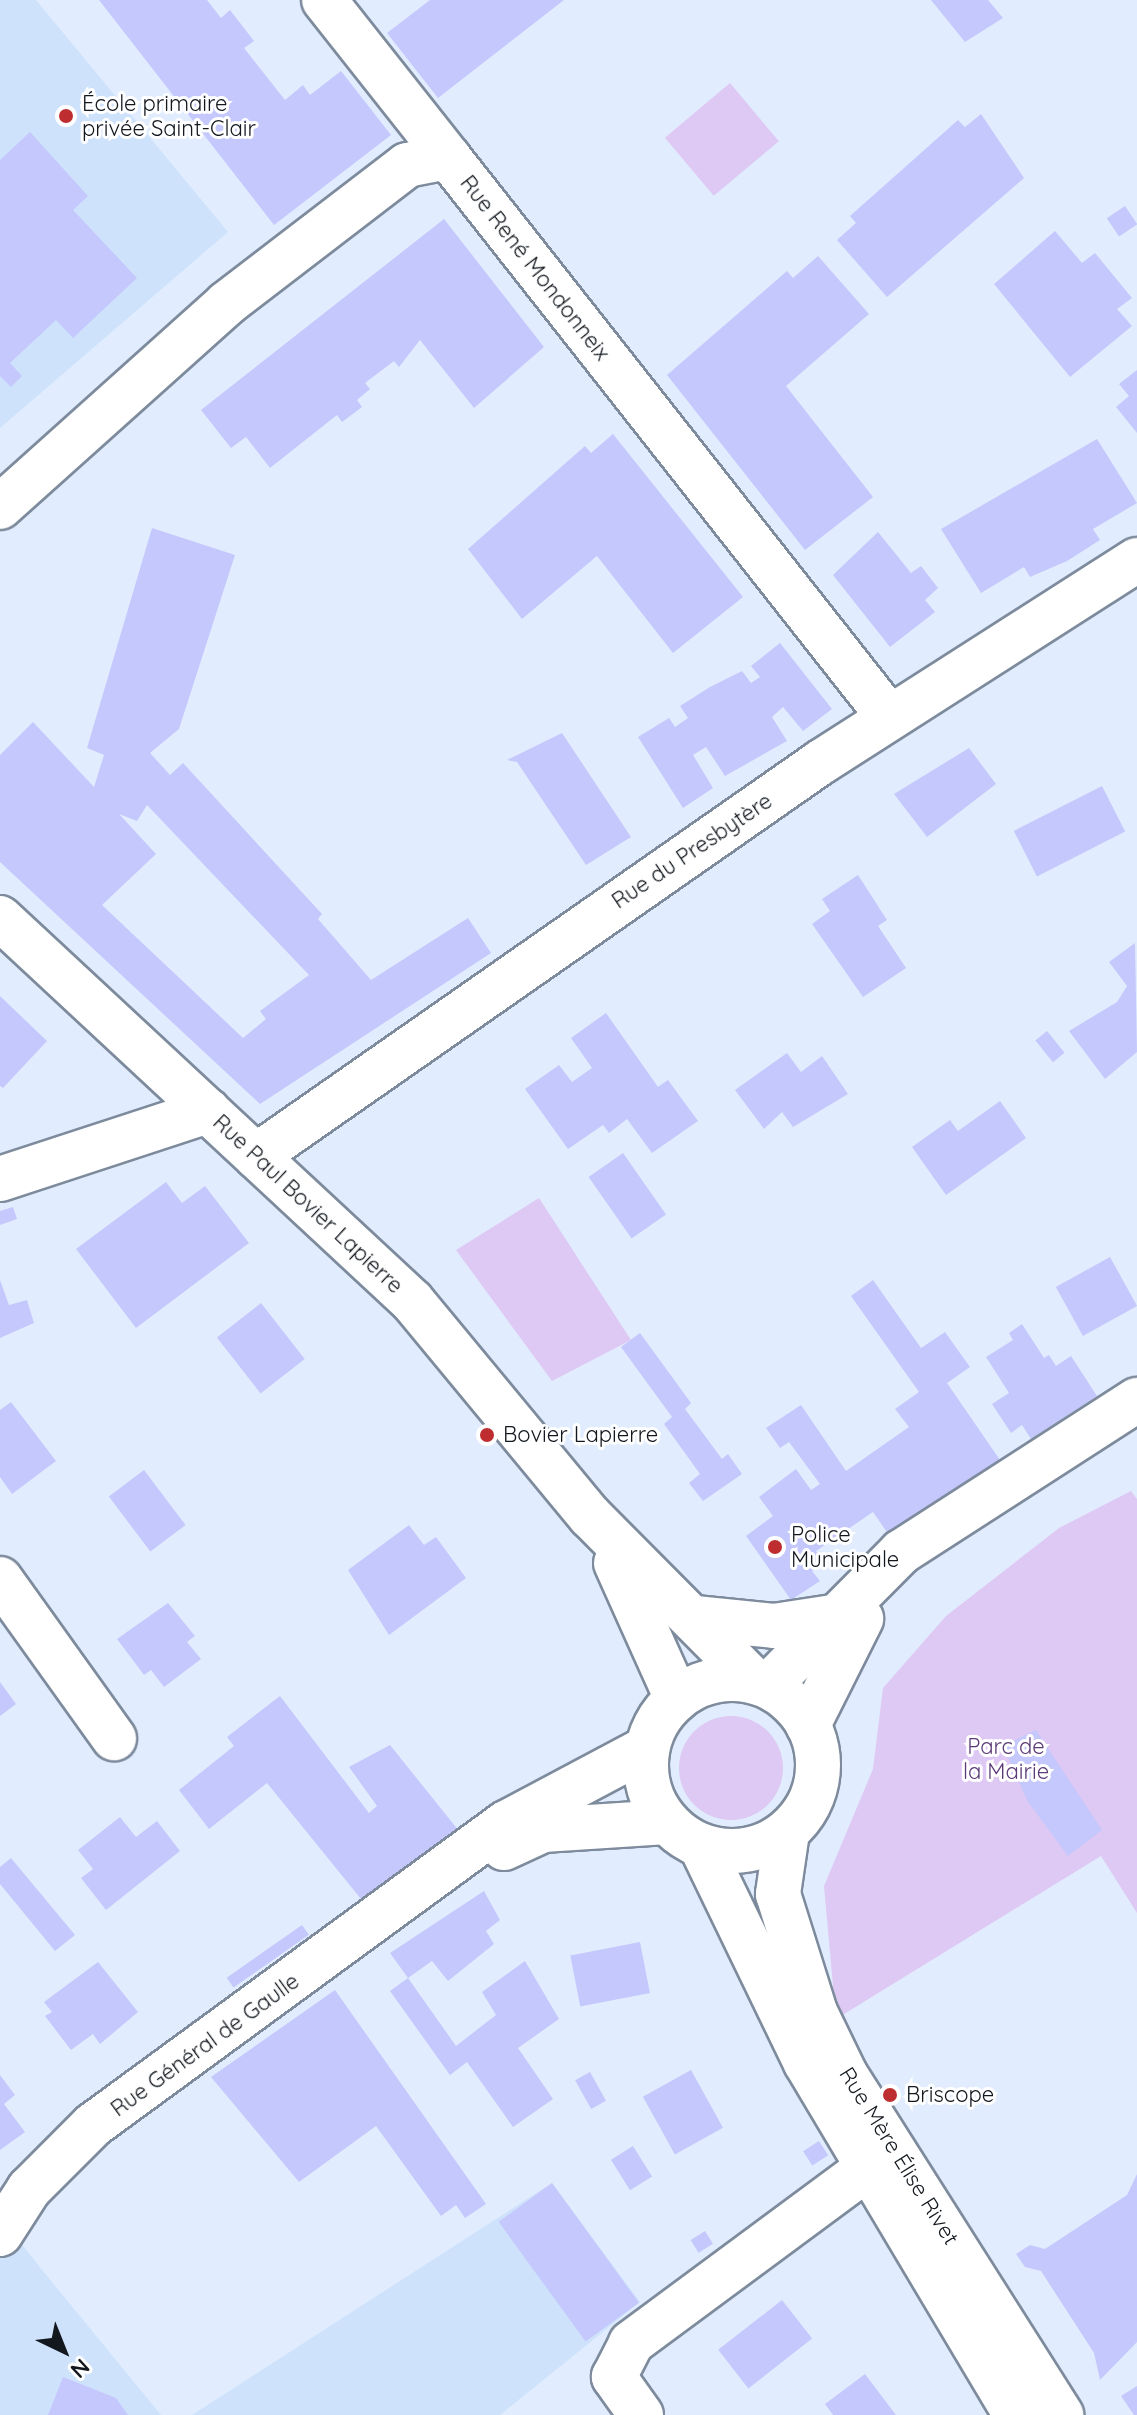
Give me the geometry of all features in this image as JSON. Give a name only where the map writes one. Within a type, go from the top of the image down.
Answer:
[{"type":"street","points":[[324,0],[448,157]]},
{"type":"street","name":"Rue René Mondonneix","points":[[0,507],[226,304],[407,165],[448,157],[889,717]]},
{"type":"street","name":"Rue du Presbytère","points":[[256,1156],[889,717],[1137,560]]},
{"type":"street","name":"Rue Paul Bovier Lapierre","points":[[0,918],[412,1301],[590,1516]]},
{"type":"street","points":[[0,1179],[208,1111]]},
{"type":"street","points":[[949,1524],[874,1599],[808,1725],[817,1781],[787,1832],[746,1850],[684,1834],[646,1774],[647,1748],[677,1699],[700,1684],[761,1684],[839,1616],[901,1552],[949,1524],[1137,1400]]},
{"type":"street","points":[[590,1516],[761,1684],[808,1725]]},
{"type":"street","points":[[590,1516],[637,1601],[677,1699]]},
{"type":"street","points":[[0,1579],[114,1738]]},
{"type":"street","points":[[695,1618],[774,1626],[839,1616]]},
{"type":"street","name":"Rue Général de Gaulle","points":[[0,2234],[29,2189],[93,2125],[434,1882],[506,1823],[647,1748]]},
{"type":"street","name":"Rue Général de Gaulle","points":[[434,1882],[543,1830],[684,1834]]},
{"type":"street","name":"Rue Mère Élise Rivet","points":[[787,1832],[778,1894],[815,2012],[845,2074],[1061,2415]]},
{"type":"street","name":"Rue Mère Élise Rivet","points":[[684,1834],[866,2169],[1016,2415]]},
{"type":"street","name":"Rue Mère Élise Rivet","points":[[641,2415],[614,2377],[631,2343],[866,2169]]},
{"type":"shaded area","name":"École primaire privée Saint-Clair","points":[[0,0],[36,0],[228,232],[0,428]]},
{"type":"shaded area","points":[[552,2183],[640,2302],[500,2415],[192,2415]]},
{"type":"shaded area","points":[[0,2217],[43,2271],[161,2415],[0,2415]]},
{"type":"green space","points":[[730,83],[779,141],[714,196],[665,138]]},
{"type":"green space","points":[[539,1198],[631,1340],[552,1381],[456,1250]]},
{"type":"green space","name":"Parc de la Mairie","points":[[1131,1491],[1137,1499],[1137,1913],[1101,1856],[836,2019],[824,1886],[873,1769],[883,1688],[946,1616],[1059,1528]]},
{"type":"green space","points":[[731,1716],[751,1720],[768,1731],[779,1748],[783,1768],[779,1788],[768,1805],[751,1816],[731,1820],[711,1816],[694,1805],[683,1788],[679,1768],[683,1748],[694,1731],[711,1720]]},
{"type":"building","points":[[99,0],[207,0],[221,18],[230,10],[254,41],[244,48],[285,100],[303,85],[310,95],[341,71],[391,135],[274,225]]},
{"type":"building","points":[[430,0],[564,0],[438,98],[387,33]]},
{"type":"building","points":[[931,0],[988,0],[1003,18],[965,42]]},
{"type":"building","points":[[981,114],[1024,178],[887,297],[837,240],[856,223],[850,216],[958,120],[965,127]]},
{"type":"building","points":[[30,132],[88,196],[73,210],[137,278],[73,338],[56,320],[10,363],[22,376],[11,387],[0,376],[0,160]]},
{"type":"building","points":[[1125,206],[1137,224],[1119,237],[1107,218]]},
{"type":"building","points":[[444,219],[544,347],[474,408],[420,340],[399,367],[394,361],[365,383],[370,389],[357,400],[362,407],[342,422],[337,415],[270,468],[246,437],[231,448],[201,410]]},
{"type":"building","points":[[1055,231],[1082,263],[1095,253],[1132,298],[1117,309],[1132,326],[1070,377],[994,284]]},
{"type":"building","points":[[818,256],[869,314],[786,386],[873,497],[805,550],[667,375],[787,271],[793,278]]},
{"type":"building","points":[[1137,370],[1137,433],[1116,407],[1129,396],[1119,384]]},
{"type":"building","points":[[613,434],[743,597],[673,653],[597,556],[522,619],[468,549],[585,446],[591,453]]},
{"type":"building","points":[[1097,439],[1137,503],[1093,529],[1100,540],[1067,561],[1030,577],[1024,567],[981,593],[941,529]]},
{"type":"building","points":[[152,528],[235,555],[179,729],[150,753],[170,775],[183,763],[322,914],[318,919],[371,980],[468,918],[491,953],[260,1104],[0,862],[0,755],[33,722],[94,787],[104,755],[87,748]],"holes":[[[147,805],[309,975],[260,1011],[266,1019],[243,1038],[102,905],[156,854],[119,814],[137,821]]]},
{"type":"building","points":[[878,532],[911,573],[921,566],[938,588],[925,600],[935,612],[890,647],[833,575]]},
{"type":"building","points":[[780,643],[832,709],[803,731],[783,707],[772,717],[787,741],[725,776],[706,747],[693,755],[713,788],[683,808],[638,737],[669,718],[675,727],[688,718],[680,706],[742,671],[751,683],[760,677],[751,666]]},
{"type":"building","points":[[562,733],[631,837],[586,865],[517,762],[507,760]]},
{"type":"building","points":[[969,748],[996,784],[927,837],[894,794]]},
{"type":"building","points":[[1102,786],[1125,831],[1037,876],[1014,831]]},
{"type":"building","points":[[858,875],[887,920],[878,926],[906,968],[863,997],[812,924],[830,911],[822,899]]},
{"type":"building","points":[[1135,943],[1137,1052],[1105,1079],[1069,1031],[1117,1002],[1127,986],[1109,962]]},
{"type":"building","points":[[0,996],[47,1041],[3,1088],[0,1086]]},
{"type":"building","points":[[606,1013],[658,1087],[668,1080],[698,1121],[652,1153],[627,1119],[609,1133],[603,1125],[568,1149],[525,1089],[559,1065],[572,1082],[592,1068],[571,1038]]},
{"type":"building","points":[[1047,1031],[1065,1053],[1053,1062],[1035,1040]]},
{"type":"building","points":[[787,1053],[801,1072],[822,1056],[848,1094],[793,1127],[782,1112],[764,1129],[735,1090]]},
{"type":"building","points":[[1000,1101],[1026,1138],[946,1195],[912,1147],[950,1120],[958,1131]]},
{"type":"building","points":[[623,1153],[666,1214],[632,1239],[589,1177]]},
{"type":"building","points":[[166,1182],[182,1203],[205,1186],[249,1243],[136,1328],[76,1249]]},
{"type":"building","points":[[13,1207],[17,1219],[0,1225],[0,1211]]},
{"type":"building","points":[[1110,1257],[1137,1306],[1083,1336],[1056,1287]]},
{"type":"building","points":[[0,1280],[9,1305],[27,1300],[34,1323],[0,1338]]},
{"type":"building","points":[[873,1280],[921,1348],[945,1332],[970,1367],[947,1383],[1000,1460],[889,1535],[873,1512],[816,1551],[824,1563],[812,1571],[820,1581],[791,1600],[746,1536],[773,1516],[759,1497],[796,1469],[811,1490],[820,1484],[789,1442],[780,1448],[766,1428],[801,1405],[846,1471],[909,1427],[895,1409],[919,1392],[851,1296]]},
{"type":"building","points":[[261,1303],[305,1359],[261,1393],[217,1337]]},
{"type":"building","points":[[1022,1324],[1044,1358],[1049,1355],[1056,1366],[1071,1356],[1097,1396],[1031,1439],[1022,1425],[1011,1433],[992,1404],[1009,1393],[986,1357],[1013,1340],[1009,1333]]},
{"type":"building","points":[[640,1333],[691,1403],[685,1409],[722,1459],[728,1454],[742,1474],[703,1501],[689,1483],[700,1474],[664,1424],[672,1417],[621,1347]]},
{"type":"building","points":[[11,1402],[56,1461],[12,1494],[0,1477],[0,1410]]},
{"type":"building","points":[[144,1470],[186,1525],[150,1552],[109,1496]]},
{"type":"building","points":[[409,1525],[424,1545],[436,1537],[466,1578],[389,1635],[348,1570]]},
{"type":"building","points":[[168,1603],[195,1636],[187,1642],[201,1659],[164,1687],[151,1670],[144,1675],[117,1639]]},
{"type":"building","points":[[0,1682],[16,1704],[0,1716]]},
{"type":"building","points":[[280,1696],[369,1813],[377,1806],[349,1767],[390,1745],[459,1831],[361,1899],[267,1783],[209,1829],[179,1790],[234,1746],[227,1737]]},
{"type":"building","points":[[1036,1730],[1102,1830],[1068,1856],[1028,1802],[1003,1746]]},
{"type":"building","points":[[120,1817],[136,1837],[157,1821],[180,1851],[106,1910],[81,1878],[93,1869],[78,1850]]},
{"type":"building","points":[[11,1858],[75,1935],[55,1951],[0,1884],[0,1867]]},
{"type":"building","points":[[484,1891],[500,1920],[486,1931],[494,1944],[448,1981],[432,1961],[408,1978],[390,1953]]},
{"type":"building","points":[[302,1925],[309,1935],[234,1988],[227,1978]]},
{"type":"building","points":[[640,1942],[650,1993],[580,2007],[570,1956]]},
{"type":"building","points":[[525,1961],[559,2019],[518,2048],[553,2099],[513,2127],[467,2062],[450,2075],[390,1991],[408,1978],[456,2046],[496,2015],[482,1992]]},
{"type":"building","points":[[98,1962],[138,2012],[100,2044],[93,2034],[71,2050],[45,2016],[52,2012],[44,2002]]},
{"type":"building","points":[[335,1990],[486,2204],[465,2218],[456,2205],[441,2216],[376,2126],[299,2182],[211,2077]]},
{"type":"building","points":[[691,2070],[723,2128],[675,2154],[643,2097]]},
{"type":"building","points":[[590,2072],[606,2101],[591,2109],[575,2080]]},
{"type":"building","points":[[0,2075],[15,2095],[4,2104],[25,2132],[0,2150]]},
{"type":"building","points":[[819,2141],[828,2155],[812,2166],[803,2151]]},
{"type":"building","points":[[633,2146],[652,2177],[630,2190],[611,2160]]},
{"type":"building","points":[[1137,2174],[1137,2342],[1100,2380],[1094,2353],[1041,2271],[1025,2267],[1016,2254],[1030,2245],[1045,2249],[1127,2195]]},
{"type":"building","points":[[552,2183],[639,2303],[586,2342],[499,2222]]},
{"type":"building","points":[[705,2231],[713,2244],[699,2253],[691,2240]]},
{"type":"building","points":[[782,2300],[812,2339],[748,2388],[718,2350]]},
{"type":"building","points":[[865,2374],[896,2415],[833,2415],[825,2404]]},
{"type":"building","points":[[63,2377],[116,2398],[128,2415],[48,2415]]},
{"type":"building","points":[[1137,2386],[1137,2415],[1134,2415],[1121,2396]]},
{"type":"place","name":"École primaire privée Saint-Clair","points":[[66,116]]},
{"type":"place","name":"Bovier Lapierre","points":[[487,1435]]},
{"type":"place","name":"Police Municipale","points":[[775,1547]]},
{"type":"place","name":"Briscope","points":[[890,2095]]}]
